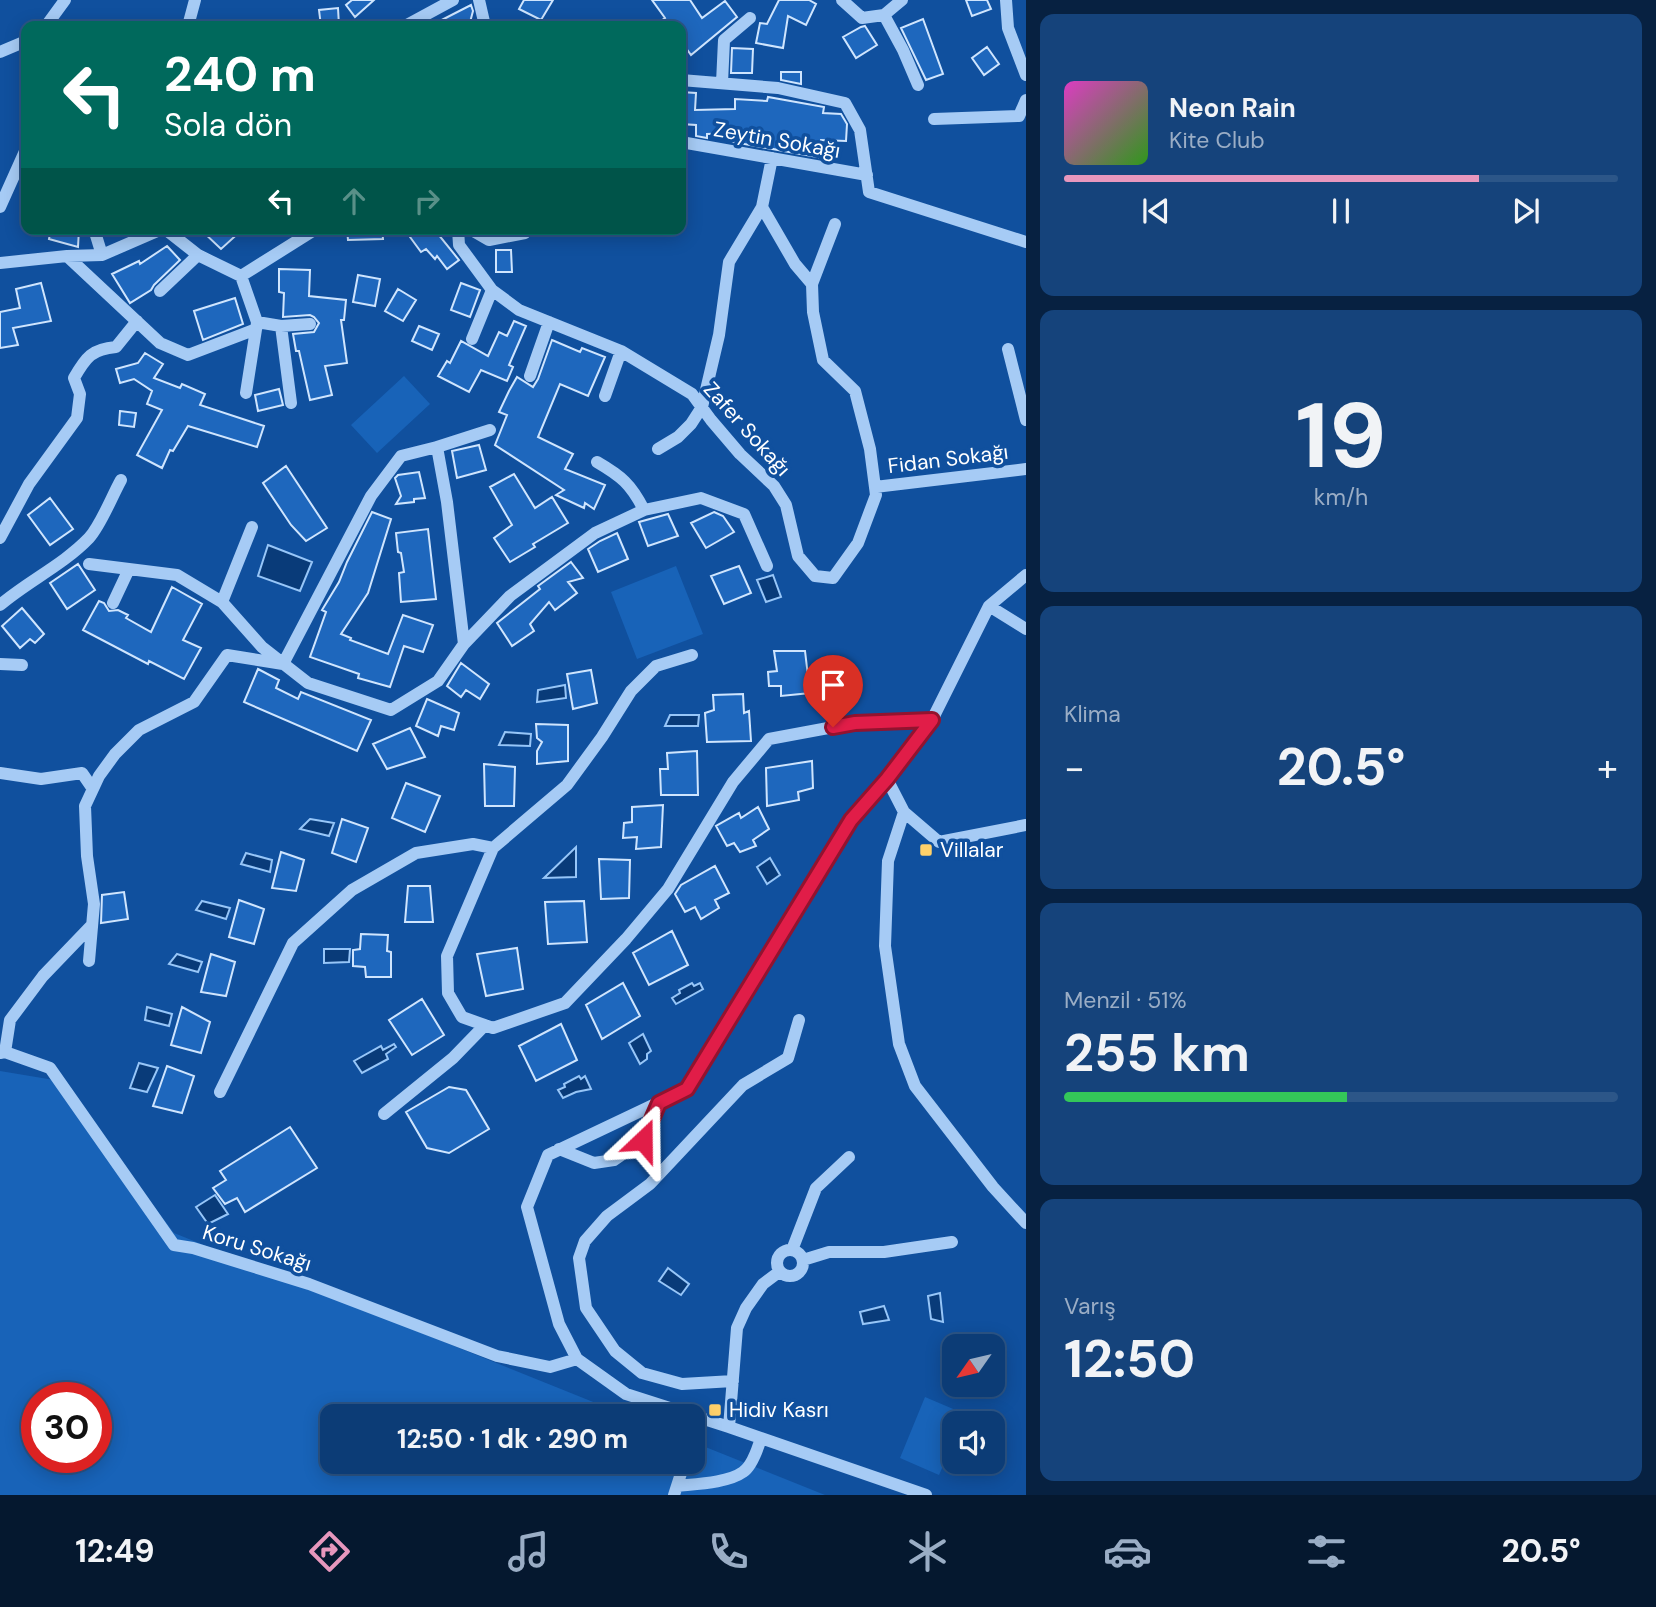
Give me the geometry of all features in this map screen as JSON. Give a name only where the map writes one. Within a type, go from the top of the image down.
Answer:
[{"type":"street","points":[[50,21],[65,0]]},
{"type":"street","points":[[189,21],[195,0]]},
{"type":"street","points":[[414,21],[453,0]]},
{"type":"street","points":[[479,0],[484,21]]},
{"type":"street","points":[[842,0],[862,18],[884,15],[902,0]]},
{"type":"street","points":[[1006,0],[1008,28],[1026,75]]},
{"type":"street","points":[[884,15],[918,85]]},
{"type":"street","points":[[722,83],[724,40],[750,18]]},
{"type":"street","points":[[0,52],[21,43]]},
{"type":"street","points":[[686,80],[778,88],[845,103],[860,130],[869,192],[1026,242]]},
{"type":"street","points":[[934,119],[1019,116],[1026,100]]},
{"type":"street","name":"Zeytin Sokağı","points":[[686,143],[867,176]]},
{"type":"street","points":[[659,449],[678,437],[702,407],[719,335],[729,262],[762,207],[772,158]]},
{"type":"street","points":[[0,206],[21,160]]},
{"type":"street","points":[[762,207],[795,264],[812,284],[835,224]]},
{"type":"street","points":[[96,235],[102,255]]},
{"type":"street","points":[[0,263],[102,255],[150,235]]},
{"type":"street","points":[[172,235],[198,254],[241,276],[257,326],[246,393]]},
{"type":"street","points":[[241,276],[306,235]]},
{"type":"street","name":"Zafer Sokağı","points":[[458,235],[459,245],[492,290],[519,310],[621,351],[692,394],[740,454],[774,486],[786,505],[798,556],[815,576],[833,578],[858,542],[876,495],[870,449],[855,391],[823,359],[813,312],[812,284]]},
{"type":"street","points":[[480,235],[489,240],[515,235]]},
{"type":"street","points":[[160,291],[198,254]]},
{"type":"street","points":[[67,256],[160,343],[188,355],[257,326],[310,324]]},
{"type":"street","points":[[472,339],[492,290]]},
{"type":"street","points":[[0,538],[29,484],[77,418],[80,394],[74,378],[82,364],[99,348],[117,347],[137,321]]},
{"type":"street","points":[[530,376],[549,322]]},
{"type":"street","points":[[281,326],[291,403]]},
{"type":"street","points":[[1008,349],[1026,420]]},
{"type":"street","points":[[605,396],[621,351]]},
{"type":"street","points":[[283,664],[372,496],[401,456],[490,430]]},
{"type":"street","points":[[437,447],[447,502],[464,644]]},
{"type":"street","points":[[597,462],[621,477],[635,492],[644,510]]},
{"type":"street","name":"Fidan Sokağı","points":[[875,487],[1026,468]]},
{"type":"street","points":[[0,605],[63,561],[90,537],[121,480]]},
{"type":"street","points":[[89,564],[177,575],[222,602],[262,648],[308,683],[391,710],[438,681],[464,644],[510,596],[595,533],[644,510],[701,498],[744,514],[767,566]]},
{"type":"street","points":[[222,602],[252,527]]},
{"type":"street","points":[[113,603],[129,569]]},
{"type":"street","points":[[656,1404],[626,1394],[577,1359],[559,1324],[527,1207],[548,1155],[687,1089],[851,820],[887,779],[932,720],[989,606],[1026,575]]},
{"type":"street","points":[[989,606],[1026,629]]},
{"type":"street","points":[[89,961],[94,904],[87,856],[85,806],[99,776],[115,754],[139,730],[194,702],[227,654],[283,664]]},
{"type":"street","points":[[692,656],[656,666],[631,691],[567,785],[493,848],[447,956],[448,993],[462,1017],[493,1028],[565,1003],[626,939],[668,889],[733,782],[769,739],[855,723],[932,720]]},
{"type":"street","points":[[0,664],[22,665]]},
{"type":"street","points":[[0,773],[41,779],[82,773],[93,789]]},
{"type":"street","points":[[887,779],[904,812],[939,842],[1026,825]]},
{"type":"street","points":[[904,812],[888,860],[885,946],[899,1044],[915,1086],[993,1187],[1026,1223]]},
{"type":"street","points":[[220,1092],[293,943],[352,890],[416,853],[473,844],[493,848]]},
{"type":"street","points":[[3,1053],[10,1020],[43,976],[92,925]]},
{"type":"street","points":[[733,1381],[682,1384],[642,1373],[615,1351],[586,1308],[579,1258],[585,1241],[607,1216],[650,1184],[743,1085],[788,1058],[799,1020]]},
{"type":"street","points":[[384,1114],[453,1058],[485,1025]]},
{"type":"street","name":"Koru Sokağı","points":[[3,1053],[50,1068],[174,1245],[194,1248],[309,1284],[497,1356],[550,1367],[577,1359]]},
{"type":"street","points":[[559,1149],[594,1163],[614,1160],[643,1140],[659,1103]]},
{"type":"street","points":[[792,1250],[816,1188],[849,1157]]},
{"type":"street","points":[[803,1260],[829,1252],[884,1252],[951,1242]]},
{"type":"street","points":[[788,1250],[796,1251],[803,1260],[802,1270],[796,1276],[785,1276],[776,1266],[778,1256],[788,1250]]},
{"type":"street","points":[[729,1427],[737,1328],[746,1308],[763,1284],[779,1272]]},
{"type":"street","points":[[705,1420],[926,1495]]},
{"type":"street","points":[[676,1491],[743,1472],[757,1452],[761,1438]]},
{"type":"street","points":[[676,1491],[681,1474]]},
{"type":"shaded area","points":[[404,376],[430,404],[377,453],[351,425]]},
{"type":"shaded area","points":[[268,545],[312,562],[300,591],[258,576]]},
{"type":"shaded area","points":[[676,566],[703,634],[637,659],[611,592]]},
{"type":"shaded area","points":[[773,575],[781,597],[766,602],[757,580]]},
{"type":"shaded area","points":[[565,685],[566,698],[537,702],[538,690]]},
{"type":"shaded area","points":[[670,715],[699,715],[698,726],[665,726]]},
{"type":"shaded area","points":[[505,732],[531,734],[530,746],[499,745]]},
{"type":"shaded area","points":[[310,819],[334,823],[329,836],[300,829]]},
{"type":"shaded area","points":[[576,847],[576,877],[544,878]]},
{"type":"shaded area","points":[[246,853],[272,860],[270,872],[241,864]]},
{"type":"shaded area","points":[[770,858],[780,875],[767,884],[757,867]]},
{"type":"shaded area","points":[[202,901],[230,908],[226,919],[196,910]]},
{"type":"shaded area","points":[[324,949],[350,949],[349,962],[324,963]]},
{"type":"shaded area","points":[[177,954],[202,962],[198,972],[169,964]]},
{"type":"shaded area","points":[[692,983],[694,986],[700,983],[703,989],[676,1004],[672,998],[680,993],[679,990]]},
{"type":"shaded area","points":[[147,1007],[172,1014],[169,1026],[145,1020]]},
{"type":"shaded area","points":[[643,1034],[651,1051],[647,1054],[647,1059],[640,1064],[629,1043]]},
{"type":"shaded area","points":[[394,1044],[396,1047],[386,1054],[388,1059],[362,1073],[354,1061],[381,1046],[383,1050]]},
{"type":"shaded area","points":[[139,1063],[158,1068],[147,1092],[130,1088]]},
{"type":"shaded area","points":[[0,1071],[60,1081],[174,1233],[598,1404],[320,1404],[320,1474],[705,1474],[705,1447],[825,1495],[0,1495]]},
{"type":"shaded area","points":[[579,1076],[581,1079],[585,1076],[591,1089],[563,1098],[558,1090]]},
{"type":"shaded area","points":[[215,1195],[228,1214],[208,1224],[196,1207]]},
{"type":"shaded area","points":[[668,1268],[689,1284],[681,1295],[659,1281]]},
{"type":"shaded area","points":[[940,1293],[943,1322],[931,1319],[928,1296]]},
{"type":"shaded area","points":[[884,1306],[889,1320],[863,1324],[860,1312]]},
{"type":"shaded area","points":[[925,1397],[958,1411],[942,1411],[942,1468],[939,1475],[900,1458]]},
{"type":"building","points":[[352,0],[374,0],[355,17],[346,5]]},
{"type":"building","points":[[524,0],[553,0],[541,20],[519,9]]},
{"type":"building","points":[[652,0],[690,0],[702,18],[725,1],[737,17],[691,55],[686,48],[686,21],[661,21],[665,18]]},
{"type":"building","points":[[779,0],[809,0],[816,4],[806,25],[788,16],[783,48],[756,43],[760,23],[767,24]]},
{"type":"building","points":[[966,0],[987,0],[991,9],[972,16]]},
{"type":"building","points":[[471,5],[473,11],[470,21],[440,21]]},
{"type":"building","points":[[338,8],[339,21],[320,21],[319,10]]},
{"type":"building","points":[[923,19],[943,74],[926,80],[901,28]]},
{"type":"building","points":[[865,26],[877,45],[856,58],[843,37]]},
{"type":"building","points":[[987,47],[999,64],[984,75],[972,58]]},
{"type":"building","points":[[732,48],[753,49],[752,73],[731,73]]},
{"type":"building","points":[[781,72],[801,72],[801,84],[781,80]]},
{"type":"building","points":[[686,92],[696,93],[695,110],[735,109],[735,99],[767,101],[768,97],[824,107],[823,113],[841,114],[847,124],[846,141],[821,140],[818,157],[733,142],[735,133],[707,134],[707,138],[696,136],[696,125],[686,124]]},
{"type":"building","points":[[50,235],[79,235],[78,247],[49,239]]},
{"type":"building","points":[[206,235],[236,235],[221,249]]},
{"type":"building","points":[[348,235],[383,235],[383,239],[348,240]]},
{"type":"building","points":[[439,235],[459,260],[447,269],[437,256],[435,259],[426,249],[421,252],[410,237]]},
{"type":"building","points":[[167,246],[180,260],[151,290],[130,303],[112,274],[139,261],[140,264]]},
{"type":"building","points":[[496,250],[511,250],[512,272],[496,272]]},
{"type":"building","points":[[279,269],[310,270],[309,296],[346,300],[344,320],[341,320],[347,363],[325,366],[332,395],[310,400],[293,334],[314,332],[319,323],[310,315],[283,317],[284,293],[279,292]]},
{"type":"building","points":[[358,275],[380,279],[375,306],[353,302]]},
{"type":"building","points":[[41,283],[51,321],[13,328],[18,345],[0,348],[0,312],[20,308],[16,289]]},
{"type":"building","points":[[461,283],[480,290],[470,317],[451,310]]},
{"type":"building","points":[[398,289],[416,300],[403,321],[385,311]]},
{"type":"building","points":[[235,298],[243,324],[203,340],[194,311]]},
{"type":"building","points":[[514,321],[526,326],[509,365],[513,367],[507,381],[481,370],[469,392],[438,376],[447,361],[450,363],[461,341],[488,356],[499,332],[507,336]]},
{"type":"building","points":[[419,326],[439,334],[432,350],[412,341]]},
{"type":"building","points":[[552,340],[580,352],[582,348],[605,357],[588,396],[560,384],[538,437],[573,454],[565,469],[605,485],[594,509],[585,503],[584,508],[556,495],[564,490],[495,445],[507,415],[499,412],[509,391],[517,377],[533,387]]},
{"type":"building","points":[[145,353],[163,364],[154,378],[180,388],[182,384],[205,394],[200,405],[264,426],[257,447],[188,426],[173,451],[170,450],[162,468],[137,455],[162,410],[147,404],[152,391],[134,379],[120,383],[116,369],[138,363]]},
{"type":"building","points":[[279,389],[283,405],[258,411],[255,395]]},
{"type":"building","points":[[120,411],[136,413],[134,427],[119,425]]},
{"type":"building","points":[[479,445],[486,470],[457,478],[452,451]]},
{"type":"building","points":[[286,466],[327,528],[306,541],[291,525],[263,483]]},
{"type":"building","points":[[419,472],[425,498],[396,504],[401,496],[395,478],[398,475]]},
{"type":"building","points":[[514,474],[535,508],[552,497],[568,523],[533,544],[535,547],[510,562],[494,538],[512,525],[490,487]]},
{"type":"building","points":[[50,498],[73,529],[50,545],[28,515]]},
{"type":"building","points":[[372,512],[391,519],[368,593],[341,634],[388,654],[403,615],[433,625],[423,652],[404,646],[390,687],[358,678],[359,674],[310,657],[326,612],[322,610],[339,582]]},
{"type":"building","points":[[714,512],[723,516],[734,532],[706,548],[691,523]]},
{"type":"building","points":[[668,514],[678,536],[648,546],[639,522]]},
{"type":"building","points":[[428,529],[436,599],[401,602],[399,573],[404,572],[396,533]]},
{"type":"building","points":[[617,533],[628,559],[598,572],[588,549]]},
{"type":"building","points":[[571,562],[583,578],[568,582],[577,593],[555,610],[549,602],[530,624],[534,631],[512,646],[497,623],[540,589],[538,586]]},
{"type":"building","points":[[78,564],[95,590],[67,609],[50,583]]},
{"type":"building","points":[[739,566],[751,593],[724,604],[711,576]]},
{"type":"building","points":[[172,587],[202,604],[183,640],[201,648],[184,679],[149,661],[148,664],[83,630],[99,601],[104,603],[109,611],[118,610],[128,615],[126,618],[151,632]]},
{"type":"building","points":[[22,608],[44,634],[35,643],[30,639],[20,648],[2,626]]},
{"type":"building","points":[[774,651],[805,651],[810,693],[781,696],[781,686],[769,686],[768,672],[777,671]]},
{"type":"building","points":[[461,663],[489,684],[480,699],[466,690],[461,697],[447,686]]},
{"type":"building","points":[[258,669],[279,680],[276,688],[298,699],[301,692],[371,720],[357,751],[244,702]]},
{"type":"building","points":[[591,670],[597,703],[573,709],[567,674]]},
{"type":"building","points":[[743,694],[744,713],[749,711],[751,741],[707,742],[705,713],[714,710],[713,695]]},
{"type":"building","points":[[427,699],[459,713],[454,730],[441,726],[438,736],[416,726]]},
{"type":"building","points":[[536,724],[568,725],[568,761],[537,764],[537,751],[542,742],[537,738]]},
{"type":"building","points":[[410,728],[425,757],[387,769],[373,744]]},
{"type":"building","points":[[697,751],[698,795],[661,795],[660,769],[668,769],[667,753]]},
{"type":"building","points":[[812,761],[813,788],[798,792],[799,800],[767,806],[766,768]]},
{"type":"building","points":[[484,764],[515,767],[514,806],[485,806]]},
{"type":"building","points":[[406,783],[440,796],[425,832],[392,818]]},
{"type":"building","points":[[663,805],[661,847],[636,849],[637,837],[623,838],[624,823],[632,822],[632,807]]},
{"type":"building","points":[[758,807],[769,829],[753,840],[756,846],[740,852],[734,843],[727,846],[716,826],[739,813],[741,818]]},
{"type":"building","points":[[342,819],[368,828],[356,862],[332,853]]},
{"type":"building","points":[[281,852],[304,860],[296,891],[272,888]]},
{"type":"building","points":[[599,859],[630,860],[629,898],[601,899]]},
{"type":"building","points":[[715,866],[729,893],[715,900],[719,908],[701,919],[695,907],[685,912],[675,894],[681,885]]},
{"type":"building","points":[[408,886],[430,886],[433,922],[405,922]]},
{"type":"building","points":[[124,892],[128,919],[101,923],[102,895]]},
{"type":"building","points":[[239,900],[264,909],[254,944],[229,937]]},
{"type":"building","points":[[584,901],[587,942],[548,944],[545,902]]},
{"type":"building","points":[[672,931],[688,965],[649,985],[633,953]]},
{"type":"building","points":[[361,934],[388,935],[387,951],[391,952],[391,977],[366,977],[365,967],[353,966],[353,950],[360,949]]},
{"type":"building","points":[[517,948],[523,989],[486,996],[477,954]]},
{"type":"building","points":[[211,954],[235,962],[226,996],[201,992]]},
{"type":"building","points":[[623,983],[640,1016],[602,1039],[586,1005]]},
{"type":"building","points":[[422,999],[444,1035],[412,1055],[389,1020]]},
{"type":"building","points":[[182,1007],[210,1022],[201,1053],[171,1045]]},
{"type":"building","points":[[561,1024],[577,1060],[536,1081],[519,1046]]},
{"type":"building","points":[[167,1066],[194,1076],[182,1113],[153,1106]]},
{"type":"building","points":[[449,1087],[466,1090],[489,1129],[449,1153],[427,1148],[406,1112]]},
{"type":"building","points":[[290,1127],[317,1168],[245,1212],[237,1198],[225,1204],[213,1188],[226,1180],[220,1171]]},
{"type":"place","name":"Villalar","points":[[926,850]]},
{"type":"place","name":"Hidiv Kasrı","points":[[715,1410]]},
{"type":"route","points":[[643,1140],[659,1103],[687,1089],[851,820],[887,779],[932,720],[855,723],[833,727]]}]
